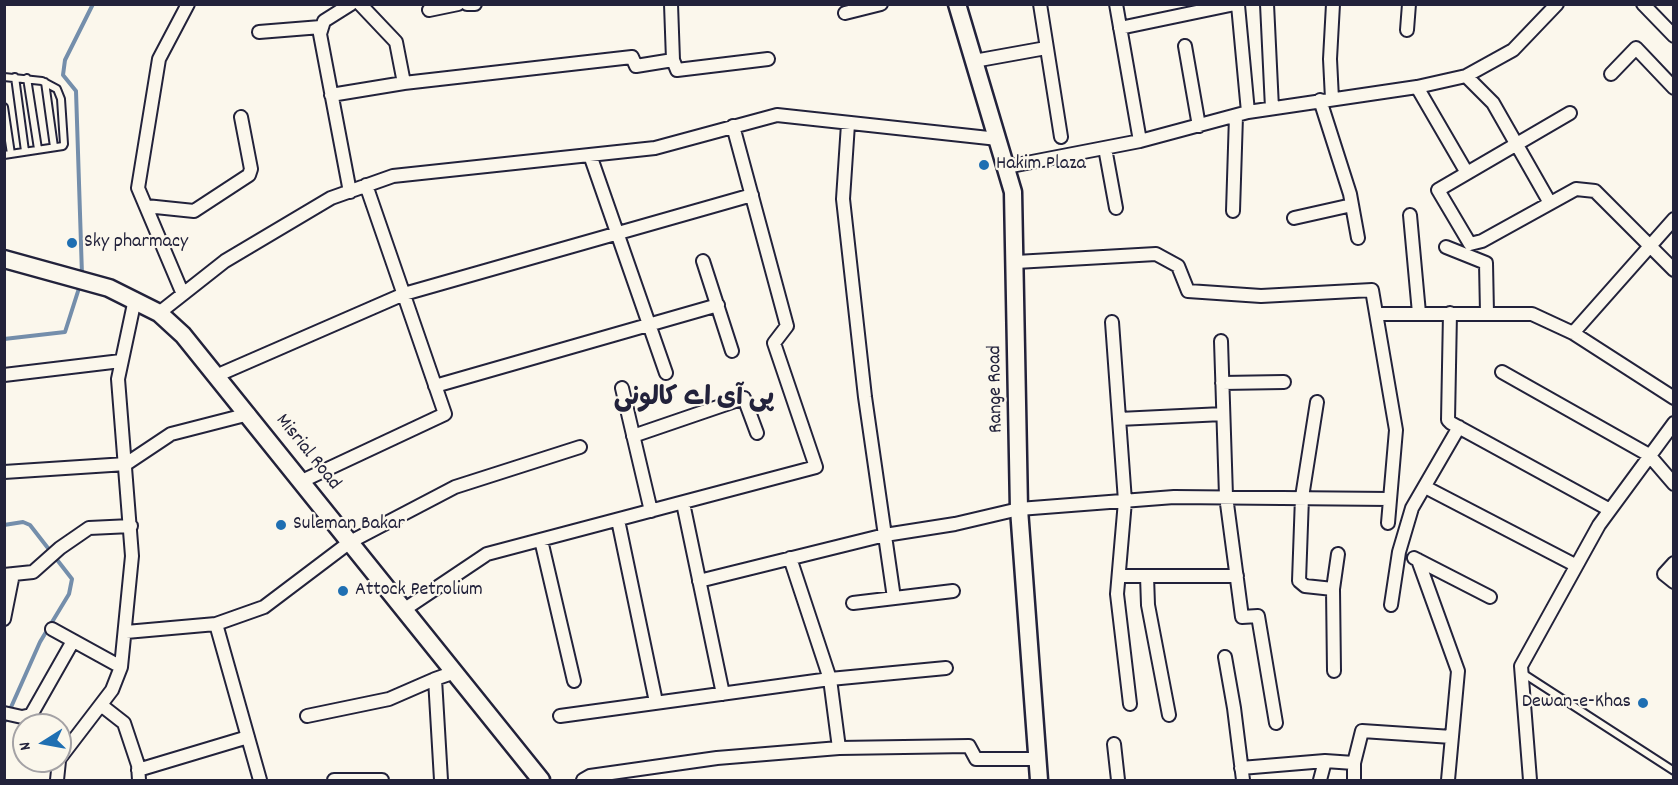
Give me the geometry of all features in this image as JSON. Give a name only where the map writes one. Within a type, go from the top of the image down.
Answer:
[{"type":"main road","name":"Range Road","points":[[957,4],[1013,192],[1019,509],[1039,780]]},
{"type":"main road","name":"Misrial Road","points":[[4,259],[64,273],[135,299],[159,312],[183,335],[218,375],[541,780]]},
{"type":"street","points":[[182,292],[138,188],[159,59],[188,4]]},
{"type":"street","points":[[350,192],[321,27],[324,21],[351,4]]},
{"type":"street","points":[[360,4],[396,42],[404,83]]},
{"type":"street","points":[[429,10],[458,4]]},
{"type":"street","points":[[467,4],[476,4]]},
{"type":"street","points":[[671,4],[675,68],[681,70],[768,59]]},
{"type":"street","points":[[845,13],[881,4]]},
{"type":"street","points":[[1040,4],[1061,137]]},
{"type":"street","points":[[1116,4],[1140,141]]},
{"type":"street","points":[[1267,4],[1272,108]]},
{"type":"street","points":[[1333,4],[1326,100],[1358,238]]},
{"type":"street","points":[[1407,30],[1409,4]]},
{"type":"street","points":[[1006,167],[1140,141],[1272,108],[1416,87],[1466,76],[1513,50],[1557,4]]},
{"type":"street","points":[[1643,4],[1674,36]]},
{"type":"street","points":[[1120,28],[1238,5],[1242,114],[1233,211]]},
{"type":"street","points":[[259,32],[321,27]]},
{"type":"street","points":[[1185,46],[1199,126]]},
{"type":"street","points":[[974,61],[1046,48]]},
{"type":"street","points":[[1611,74],[1636,48],[1674,87]]},
{"type":"street","points":[[332,95],[404,83],[632,57],[636,66],[674,60]]},
{"type":"street","points":[[1466,76],[1493,103],[1550,203]]},
{"type":"street","points":[[1416,87],[1467,173]]},
{"type":"street","points":[[1570,113],[1438,190],[1470,244],[1482,241],[1576,189],[1595,191],[1674,270]]},
{"type":"street","points":[[159,312],[225,261],[331,198],[393,176],[654,148],[777,115],[998,140]]},
{"type":"street","points":[[146,206],[194,211],[249,175],[251,169],[241,117]]},
{"type":"street","points":[[848,124],[843,199],[865,397],[894,598]]},
{"type":"street","points":[[405,609],[487,554],[816,467],[774,343],[788,326],[733,126]]},
{"type":"street","points":[[1105,148],[1116,208]]},
{"type":"street","points":[[590,155],[666,373]]},
{"type":"street","points":[[302,481],[445,414],[366,186]]},
{"type":"street","points":[[218,375],[404,294],[752,195]]},
{"type":"street","points":[[1294,218],[1352,205]]},
{"type":"street","points":[[1410,215],[1419,313]]},
{"type":"street","points":[[1572,333],[1674,219]]},
{"type":"street","points":[[1446,247],[1486,263],[1487,313]]},
{"type":"street","points":[[1016,262],[1156,254],[1178,266],[1188,291],[1261,296],[1372,290],[1378,314],[1396,430],[1388,523]]},
{"type":"street","points":[[704,261],[732,351]]},
{"type":"street","points":[[72,744],[112,690],[121,667],[126,632],[132,556],[118,380],[135,299]]},
{"type":"street","points":[[435,386],[718,305]]},
{"type":"street","points":[[1450,313],[1448,420],[1610,510]]},
{"type":"street","points":[[1378,314],[1532,314],[1572,333],[1674,398]]},
{"type":"street","points":[[1112,322],[1125,501],[1117,594],[1130,704]]},
{"type":"street","points":[[1221,341],[1226,496],[1242,616],[1258,616],[1276,723]]},
{"type":"street","points":[[4,375],[121,361]]},
{"type":"street","points":[[1502,372],[1649,455],[1674,484]]},
{"type":"street","points":[[1222,383],[1284,382]]},
{"type":"street","points":[[622,388],[651,511]]},
{"type":"street","points":[[633,436],[744,398],[757,432]]},
{"type":"street","points":[[1317,402],[1302,497],[1299,581],[1305,586],[1333,588]]},
{"type":"street","points":[[4,472],[126,464],[171,434],[249,414]]},
{"type":"street","points":[[1119,419],[1223,414]]},
{"type":"street","points":[[1530,780],[1524,674],[1521,666],[1575,565],[1610,510],[1674,423]]},
{"type":"street","points":[[1391,606],[1399,552],[1412,508],[1460,427]]},
{"type":"street","points":[[126,632],[216,624],[264,607],[350,542],[455,487],[580,447]]},
{"type":"street","points":[[1425,487],[1575,565]]},
{"type":"street","points":[[699,581],[885,535],[955,524],[1019,509],[1226,496],[1390,499]]},
{"type":"street","points":[[683,502],[723,694]]},
{"type":"street","points":[[618,519],[656,702]]},
{"type":"street","points":[[4,619],[9,575],[33,572],[54,553],[90,528],[131,526]]},
{"type":"street","points":[[541,540],[574,681]]},
{"type":"street","points":[[1399,552],[1490,597]]},
{"type":"street","points":[[1334,671],[1333,588],[1338,554]]},
{"type":"street","points":[[790,558],[830,679],[839,748]]},
{"type":"street","points":[[1418,560],[1458,671],[1448,780]]},
{"type":"street","points":[[1674,564],[1664,574],[1674,582]]},
{"type":"street","points":[[1120,576],[1237,576]]},
{"type":"street","points":[[1148,576],[1148,605],[1169,715]]},
{"type":"street","points":[[853,603],[953,591]]},
{"type":"street","points":[[216,624],[260,780]]},
{"type":"street","points":[[52,629],[121,667]]},
{"type":"street","points":[[10,714],[31,715],[73,641]]},
{"type":"street","points":[[1225,657],[1242,774],[1325,761],[1354,763]]},
{"type":"street","points":[[560,716],[830,679],[946,668]]},
{"type":"street","points":[[307,716],[389,699],[454,672]]},
{"type":"street","points":[[435,679],[441,780]]},
{"type":"street","points":[[101,705],[124,723],[139,775],[248,737]]},
{"type":"street","points":[[1354,780],[1354,763],[1362,731],[1452,737]]},
{"type":"street","points":[[1114,744],[1118,780]]},
{"type":"street","points":[[583,780],[590,776],[717,758],[839,748],[969,746],[976,759],[1037,759]]},
{"type":"street","points":[[1320,780],[1325,761]]},
{"type":"street","points":[[334,780],[382,780]]},
{"type":"lane","points":[[4,77],[45,82],[57,89],[61,99],[64,145],[8,154],[4,107]]},
{"type":"lane","points":[[15,77],[25,151]]},
{"type":"lane","points":[[27,78],[38,148]]},
{"type":"lane","points":[[45,82],[54,147]]},
{"type":"lane","points":[[1524,674],[1674,771]]},
{"type":"waterway","points":[[82,275],[76,91],[63,75],[65,60],[93,4]]},
{"type":"waterway","points":[[4,339],[65,332],[80,285]]},
{"type":"waterway","points":[[4,525],[23,522],[30,525],[72,579],[69,594],[40,642],[4,723]]},
{"type":"place","name":"Hakim Plaza","points":[[984,165]]},
{"type":"place","name":"Sky pharmacy","points":[[72,243]]},
{"type":"place","name":"Suleman Bakar","points":[[281,525]]},
{"type":"place","name":"Attock Petrolium","points":[[343,591]]},
{"type":"place","name":"Dewan-e-Khas","points":[[1643,703]]},
{"type":"district","name":"پی آی اے کالونی","points":[[694,400]]}]
